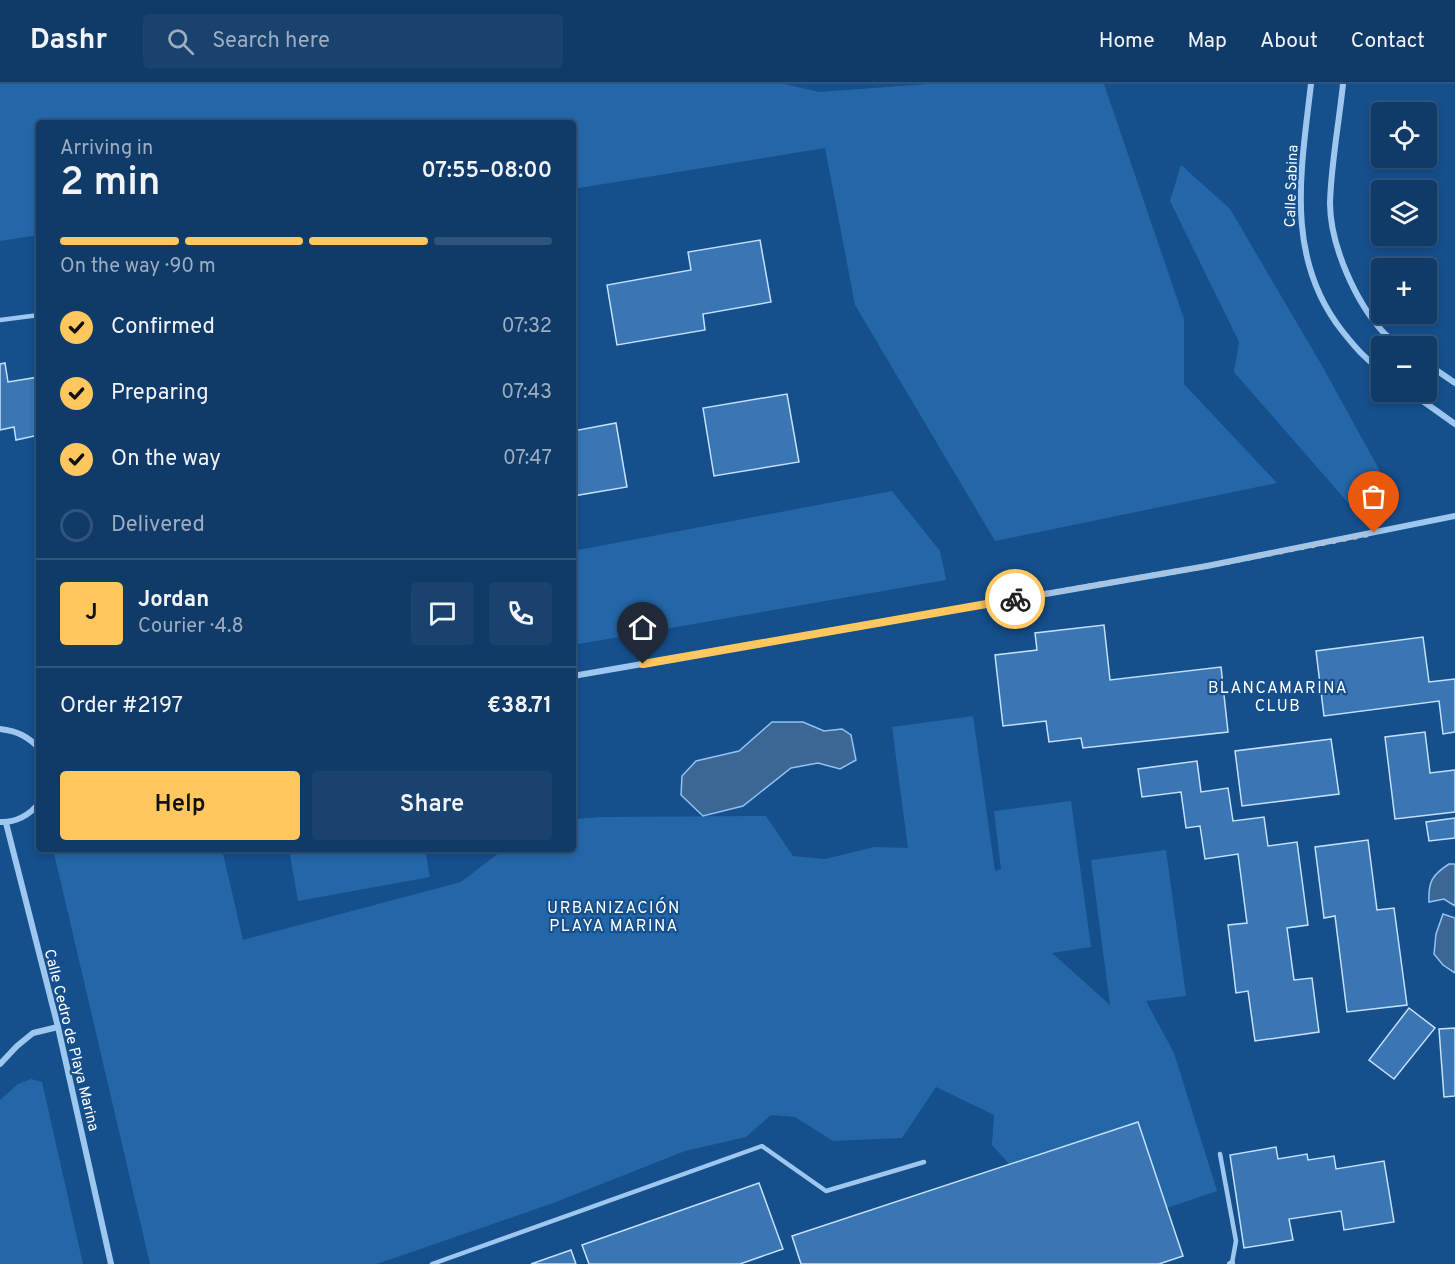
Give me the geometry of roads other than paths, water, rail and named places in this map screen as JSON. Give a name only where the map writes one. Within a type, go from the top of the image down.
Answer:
[{"type":"street","name":"Calle Sabina","points":[[1311,84],[1299,206],[1302,239],[1312,280],[1332,318],[1364,359],[1371,364]]},
{"type":"street","points":[[1343,84],[1330,204],[1334,235],[1343,264],[1361,302],[1388,336]]},
{"type":"street","points":[[1437,371],[1455,383]]},
{"type":"street","points":[[1424,402],[1455,424]]},
{"type":"street","points":[[576,675],[1207,566],[1455,516]]},
{"type":"street","points":[[0,729],[16,731],[36,745]]},
{"type":"street","points":[[3,822],[21,818],[36,807]]},
{"type":"street","name":"Calle Cedro de Playa Marina","points":[[3,822],[58,1027],[111,1264]]},
{"type":"street","points":[[0,1064],[33,1033],[58,1027]]},
{"type":"lane","points":[[0,320],[36,315]]},
{"type":"lane","points":[[432,1264],[762,1146],[826,1191],[924,1162]]},
{"type":"lane","points":[[1220,1154],[1236,1241],[1231,1264]]},
{"type":"district","name":"BLANCAMARINA CLUB","points":[[1278,696]]},
{"type":"district","name":"URBANIZACIÓN PLAYA MARINA","points":[[614,916]]}]
